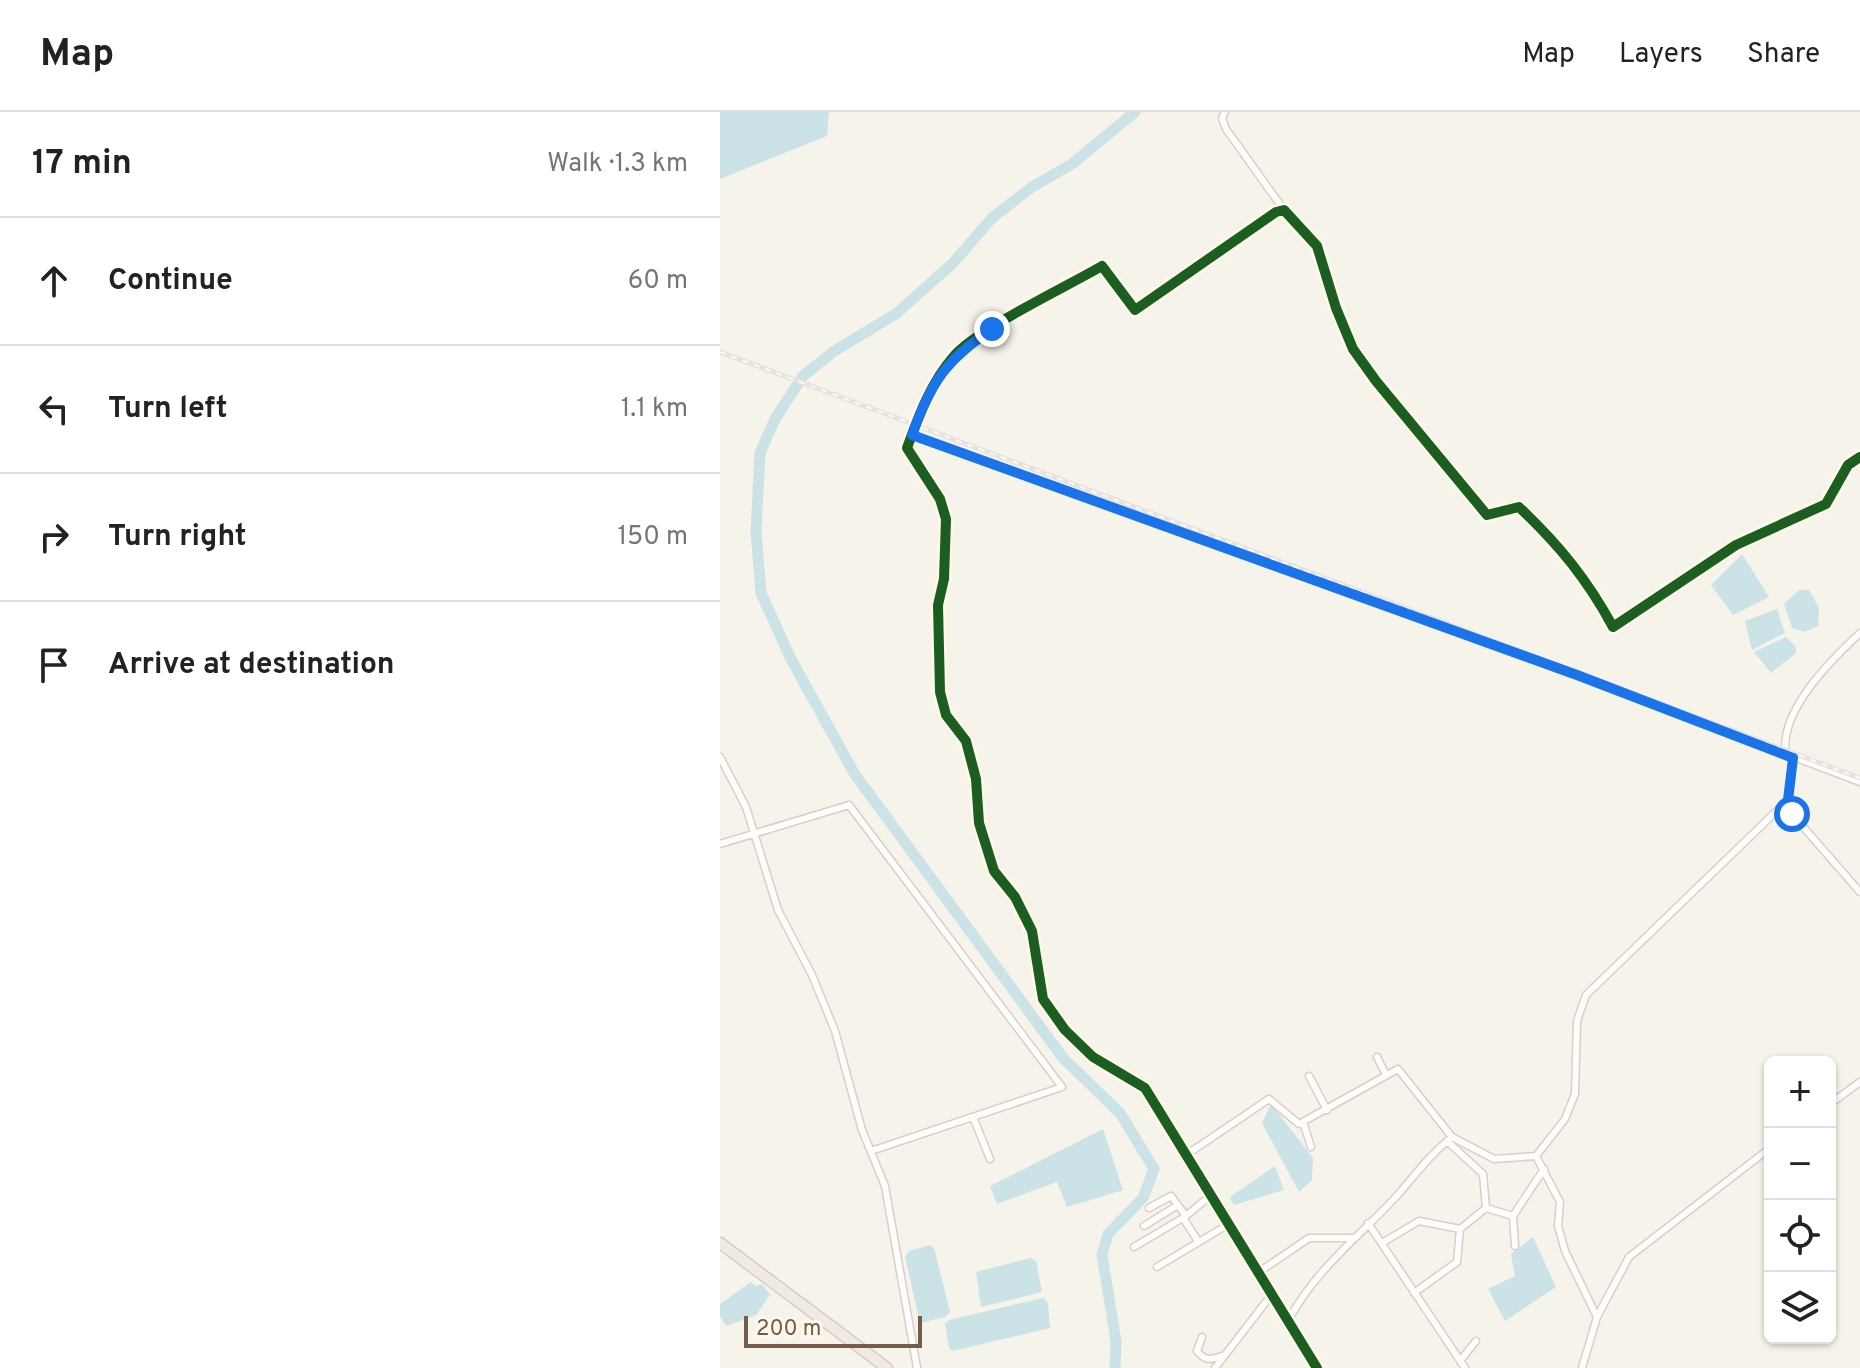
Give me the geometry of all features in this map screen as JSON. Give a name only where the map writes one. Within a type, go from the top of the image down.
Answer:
[{"type":"highway","points":[[720,1243],[887,1368]]},
{"type":"street","points":[[1225,112],[1222,118],[1226,129],[1284,210],[1317,246],[1336,308],[1353,349],[1376,381],[1487,515],[1519,507],[1548,534],[1586,578],[1613,627],[1736,545],[1826,504],[1848,465],[1860,457]]},
{"type":"street","points":[[1284,210],[1276,212],[1135,310],[1102,266],[992,329],[955,354],[923,403],[907,448],[940,499],[946,519],[944,579],[938,605],[940,692],[946,715],[966,741],[976,779],[979,823],[994,871],[1015,897],[1032,931],[1043,999],[1065,1030],[1093,1057],[1145,1088],[1317,1368]]},
{"type":"street","points":[[912,435],[1564,670],[1860,782]]},
{"type":"street","points":[[1860,633],[1832,659],[1805,694],[1784,734],[1789,756],[1788,800],[1792,814],[1860,892]]},
{"type":"street","points":[[720,757],[754,831],[778,910],[812,975],[835,1031],[871,1151],[885,1186],[900,1256],[917,1368]]},
{"type":"street","points":[[1450,1139],[1494,1159],[1536,1156],[1565,1119],[1575,1094],[1577,1021],[1586,995],[1788,800]]},
{"type":"street","points":[[720,844],[754,831],[849,805],[1062,1087],[871,1151]]},
{"type":"street","points":[[1377,1057],[1386,1075]]},
{"type":"street","points":[[1186,1155],[1269,1099],[1299,1124],[1398,1069],[1404,1059]]},
{"type":"street","points":[[1398,1069],[1450,1139],[1483,1174],[1486,1208]]},
{"type":"street","points":[[1309,1076],[1327,1110]]},
{"type":"street","points":[[1836,1100],[1860,1082]]},
{"type":"street","points":[[973,1117],[990,1159]]},
{"type":"street","points":[[1303,1122],[1311,1147]]},
{"type":"street","points":[[1289,1319],[1306,1287],[1395,1198],[1416,1169],[1450,1139]]},
{"type":"street","points":[[1582,1368],[1597,1317],[1629,1257],[1764,1153]]},
{"type":"street","points":[[1536,1156],[1560,1202],[1558,1226],[1565,1251],[1597,1317]]},
{"type":"street","points":[[1515,1246],[1513,1216],[1544,1169]]},
{"type":"street","points":[[1134,1247],[1185,1217],[1211,1195]]},
{"type":"street","points":[[1149,1208],[1171,1196],[1198,1241]]},
{"type":"street","points":[[1144,1226],[1178,1205]]},
{"type":"street","points":[[1486,1208],[1513,1216]]},
{"type":"street","points":[[1414,1293],[1457,1262],[1460,1229],[1486,1208]]},
{"type":"street","points":[[1382,1243],[1419,1221],[1460,1229]]},
{"type":"street","points":[[1368,1223],[1463,1365],[1476,1341]]},
{"type":"street","points":[[1157,1267],[1229,1224]]},
{"type":"street","points":[[1259,1272],[1309,1238],[1355,1238]]},
{"type":"street","points":[[1215,1368],[1272,1294]]},
{"type":"street","points":[[1202,1337],[1197,1351],[1203,1357],[1212,1360],[1222,1356]]},
{"type":"water","points":[[720,112],[829,112],[827,136],[720,179]]},
{"type":"water","points":[[1742,554],[1769,597],[1733,615],[1711,585]]},
{"type":"water","points":[[1799,590],[1809,590],[1819,608],[1818,626],[1805,632],[1792,628],[1784,604]]},
{"type":"water","points":[[1777,609],[1785,633],[1752,650],[1745,621]]},
{"type":"water","points":[[1786,637],[1796,647],[1796,653],[1771,673],[1754,652]]},
{"type":"water","points":[[1271,1104],[1313,1158],[1312,1180],[1299,1192],[1262,1123]]},
{"type":"water","points":[[1103,1129],[1123,1190],[1067,1207],[1057,1182],[997,1204],[990,1186]]},
{"type":"water","points":[[1275,1166],[1284,1190],[1234,1205],[1230,1197]]},
{"type":"water","points":[[1533,1237],[1556,1287],[1505,1321],[1488,1289],[1515,1276],[1511,1254]]},
{"type":"water","points":[[930,1245],[934,1248],[950,1312],[945,1317],[920,1323],[905,1257],[909,1251]]},
{"type":"water","points":[[1031,1258],[1036,1261],[1042,1292],[981,1307],[976,1272]]},
{"type":"water","points":[[751,1282],[756,1286],[762,1284],[770,1295],[756,1315],[726,1326],[720,1316],[720,1304]]},
{"type":"water","points":[[1043,1298],[1048,1303],[1050,1328],[953,1351],[949,1348],[945,1324],[949,1320]]},
{"type":"waterway","points":[[1115,1368],[1116,1341],[1102,1255],[1108,1234],[1143,1198],[1154,1169],[1120,1113],[1063,1058],[854,773],[791,659],[761,593],[756,531],[760,453],[775,419],[803,376],[833,352],[897,313],[953,263],[992,218],[1032,187],[1072,164],[1135,112]]},
{"type":"railway","points":[[720,352],[1860,778]]},
{"type":"cycle path","points":[[1317,1368],[1145,1088],[1093,1057],[1065,1030],[1043,999],[1032,931],[1015,897],[994,871],[979,823],[976,779],[966,741],[946,715],[940,692],[938,605],[944,579],[946,519],[940,499],[907,448],[932,388],[954,356],[966,345],[1024,308],[1102,266],[1135,310],[1276,212],[1284,210],[1317,246],[1336,308],[1353,349],[1376,381],[1487,515],[1519,507],[1547,535],[1582,578],[1613,627],[1736,545],[1826,504],[1848,465],[1860,457]]},
{"type":"route","points":[[992,329],[955,354],[923,403],[912,435],[1577,675],[1793,758],[1788,800],[1792,814]]}]
